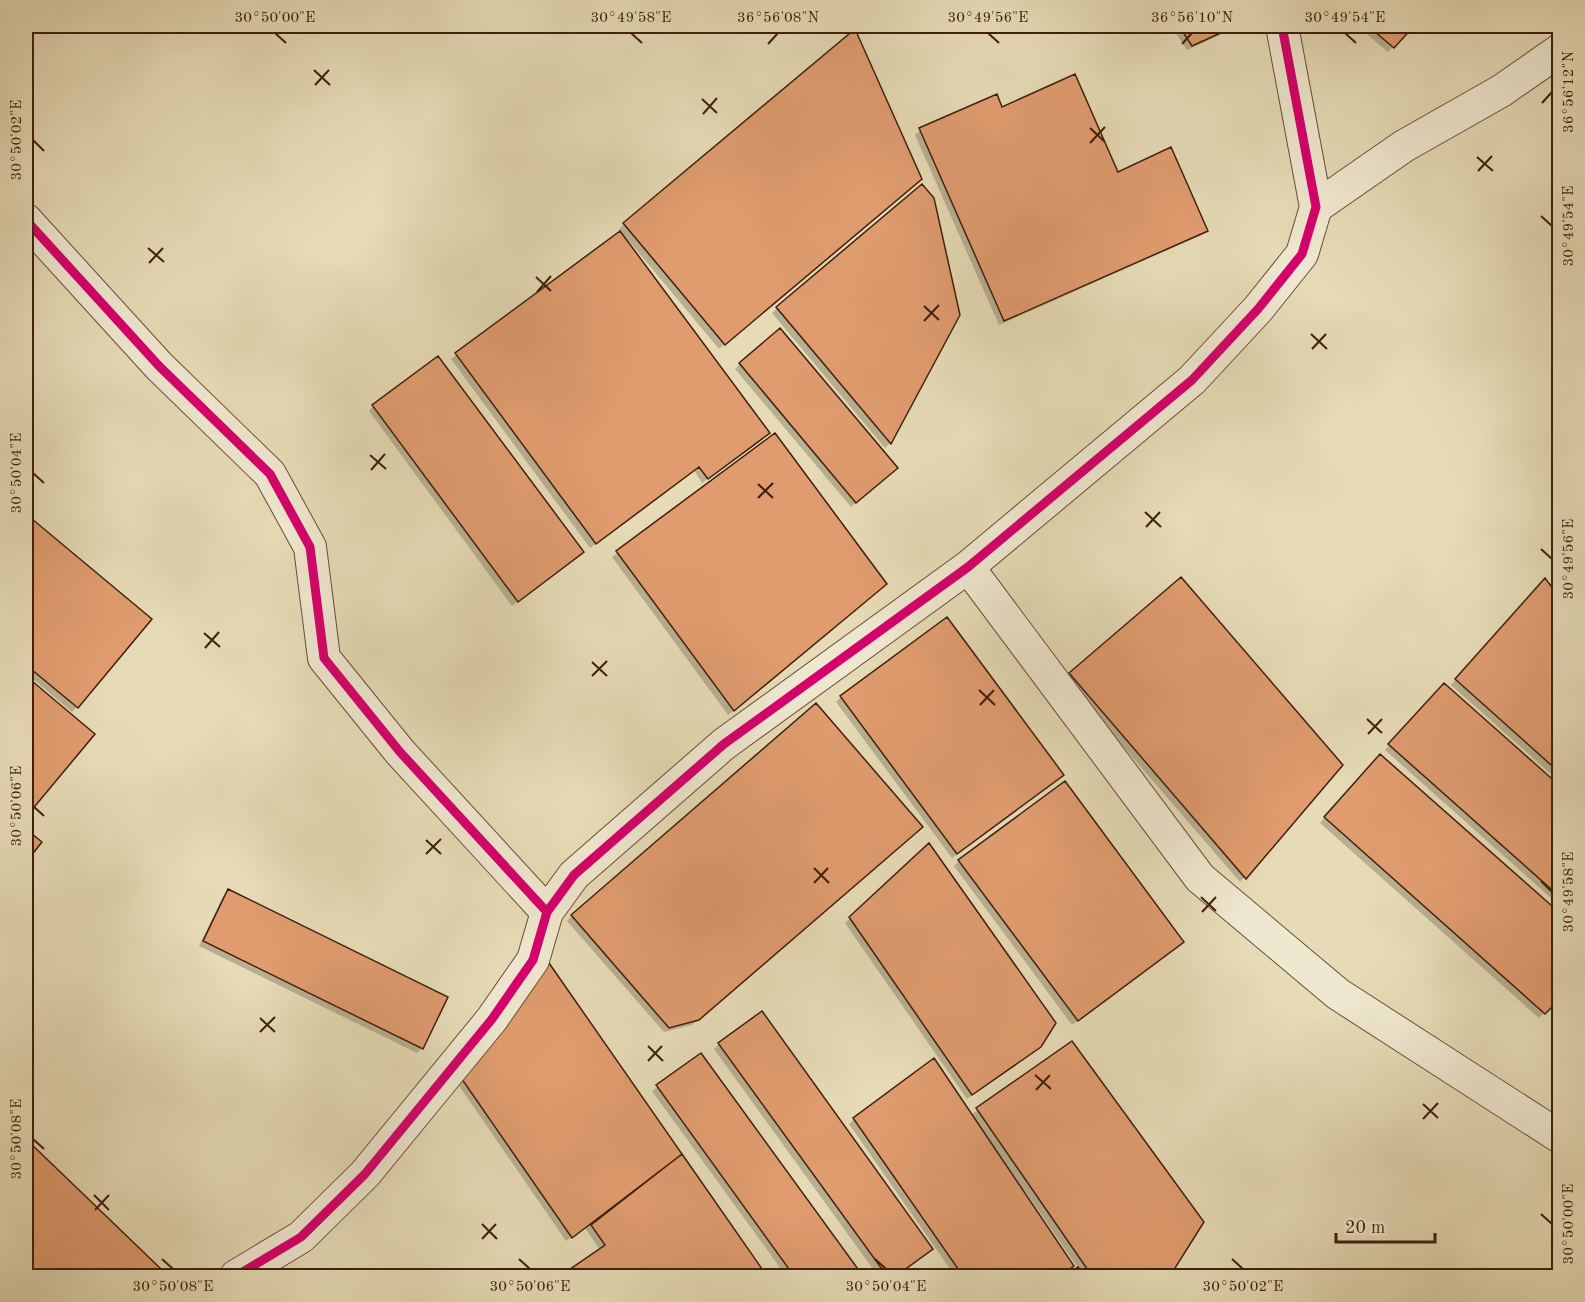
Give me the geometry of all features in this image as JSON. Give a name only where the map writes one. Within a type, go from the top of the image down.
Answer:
[{"type":"street","points":[[236,1276],[301,1237],[364,1174],[492,1019],[533,960],[547,912],[574,875],[724,744],[968,567],[1192,380],[1258,309],[1302,254],[1316,207],[1282,26]]},
{"type":"street","points":[[1316,207],[1404,146],[1501,92],[1560,51]]},
{"type":"street","points":[[26,220],[159,366],[270,474],[310,547],[324,658],[400,752],[547,912]]},
{"type":"street","points":[[968,567],[1200,878],[1338,994],[1560,1137]]},
{"type":"building","points":[[1179,26],[1236,26],[1192,46]]},
{"type":"building","points":[[1368,26],[1414,26],[1394,48]]},
{"type":"building","points":[[855,29],[922,179],[725,345],[623,223]]},
{"type":"building","points":[[1075,74],[1118,172],[1171,147],[1208,231],[1004,321],[919,128],[997,94],[1002,107]]},
{"type":"building","points":[[922,184],[934,198],[960,315],[891,444],[776,307]]},
{"type":"building","points":[[620,231],[770,433],[708,479],[699,467],[596,544],[455,353]]},
{"type":"building","points":[[780,328],[898,468],[856,503],[739,363]]},
{"type":"building","points":[[438,356],[584,552],[518,602],[372,405]]},
{"type":"building","points":[[775,433],[887,584],[734,711],[616,551]]},
{"type":"building","points":[[26,514],[152,619],[78,708],[26,665]]},
{"type":"building","points":[[1181,577],[1343,765],[1246,879],[1069,673]]},
{"type":"building","points":[[1545,578],[1560,598],[1560,773],[1455,679]]},
{"type":"building","points":[[947,617],[1064,775],[957,854],[840,696]]},
{"type":"building","points":[[26,676],[95,734],[26,817]]},
{"type":"building","points":[[1444,683],[1560,786],[1560,897],[1388,744]]},
{"type":"building","points":[[816,703],[923,827],[699,1020],[669,1028],[571,915]]},
{"type":"building","points":[[1380,754],[1560,913],[1560,999],[1545,1014],[1324,817]]},
{"type":"building","points":[[1065,781],[1184,942],[1078,1021],[958,860]]},
{"type":"building","points":[[26,829],[42,842],[26,862]]},
{"type":"building","points":[[929,843],[1056,1023],[1041,1047],[972,1095],[849,917]]},
{"type":"building","points":[[228,889],[448,997],[423,1049],[203,941]]},
{"type":"building","points":[[549,963],[682,1154],[572,1238],[457,1072]]},
{"type":"building","points":[[762,1011],[933,1249],[896,1276],[887,1276],[718,1043]]},
{"type":"building","points":[[1072,1041],[1204,1222],[1170,1276],[1092,1276],[976,1108]]},
{"type":"building","points":[[701,1053],[863,1276],[794,1276],[656,1085]]},
{"type":"building","points":[[934,1058],[1074,1266],[1059,1276],[963,1276],[853,1118]]},
{"type":"building","points":[[26,1139],[160,1268],[153,1276],[26,1276]]},
{"type":"building","points":[[682,1154],[767,1276],[560,1276],[605,1245],[591,1225]]},
{"type":"building","points":[[1078,1267],[1085,1276],[1064,1276]]},
{"type":"cycle path","points":[[236,1276],[301,1237],[365,1174],[492,1019],[533,960],[547,912],[574,875],[724,744],[968,567],[1192,380],[1258,309],[1302,254],[1316,207],[1282,26]]},
{"type":"cycle path","points":[[26,220],[159,366],[270,474],[310,547],[324,658],[400,752],[547,912]]}]
